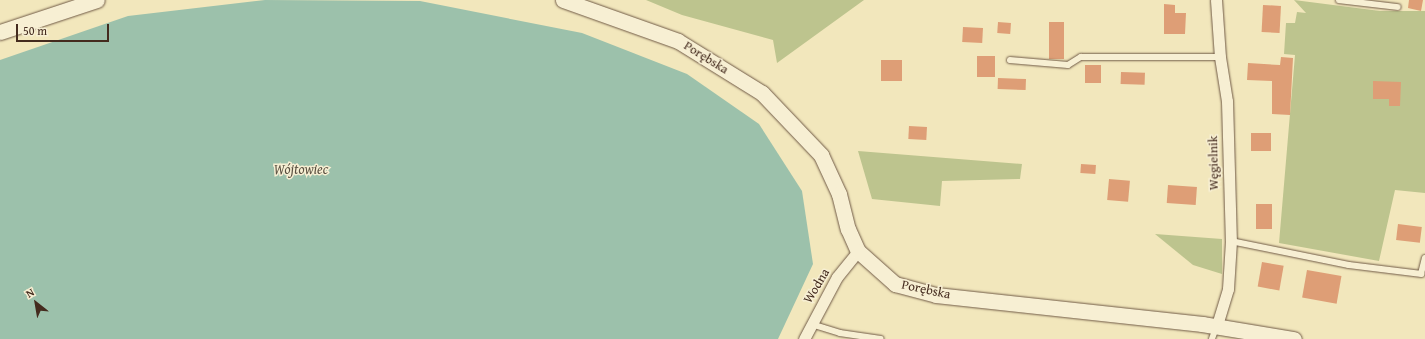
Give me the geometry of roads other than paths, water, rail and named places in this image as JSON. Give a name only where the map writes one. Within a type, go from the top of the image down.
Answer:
[{"type":"street","points":[[0,32],[97,0]]},
{"type":"street","name":"Porębska","points":[[563,0],[678,41],[762,93],[821,156],[839,194],[848,229],[858,251],[895,284],[936,295],[1214,332],[1294,339]]},
{"type":"street","name":"Węgielnik","points":[[1214,332],[1228,289],[1231,241],[1227,100],[1220,57],[1216,0]]},
{"type":"street","name":"Wodna","points":[[804,339],[837,277],[858,251]]},
{"type":"lane","points":[[1339,0],[1398,7]]},
{"type":"lane","points":[[1010,60],[1068,65],[1081,57],[1220,57]]},
{"type":"lane","points":[[1231,241],[1349,265],[1421,274],[1425,258]]},
{"type":"lane","points":[[811,324],[840,333],[881,339]]},
{"type":"water","name":"Wójtowiec","points":[[265,0],[420,1],[582,33],[687,74],[759,124],[802,191],[813,264],[778,339],[0,339],[0,60],[128,16]]}]
